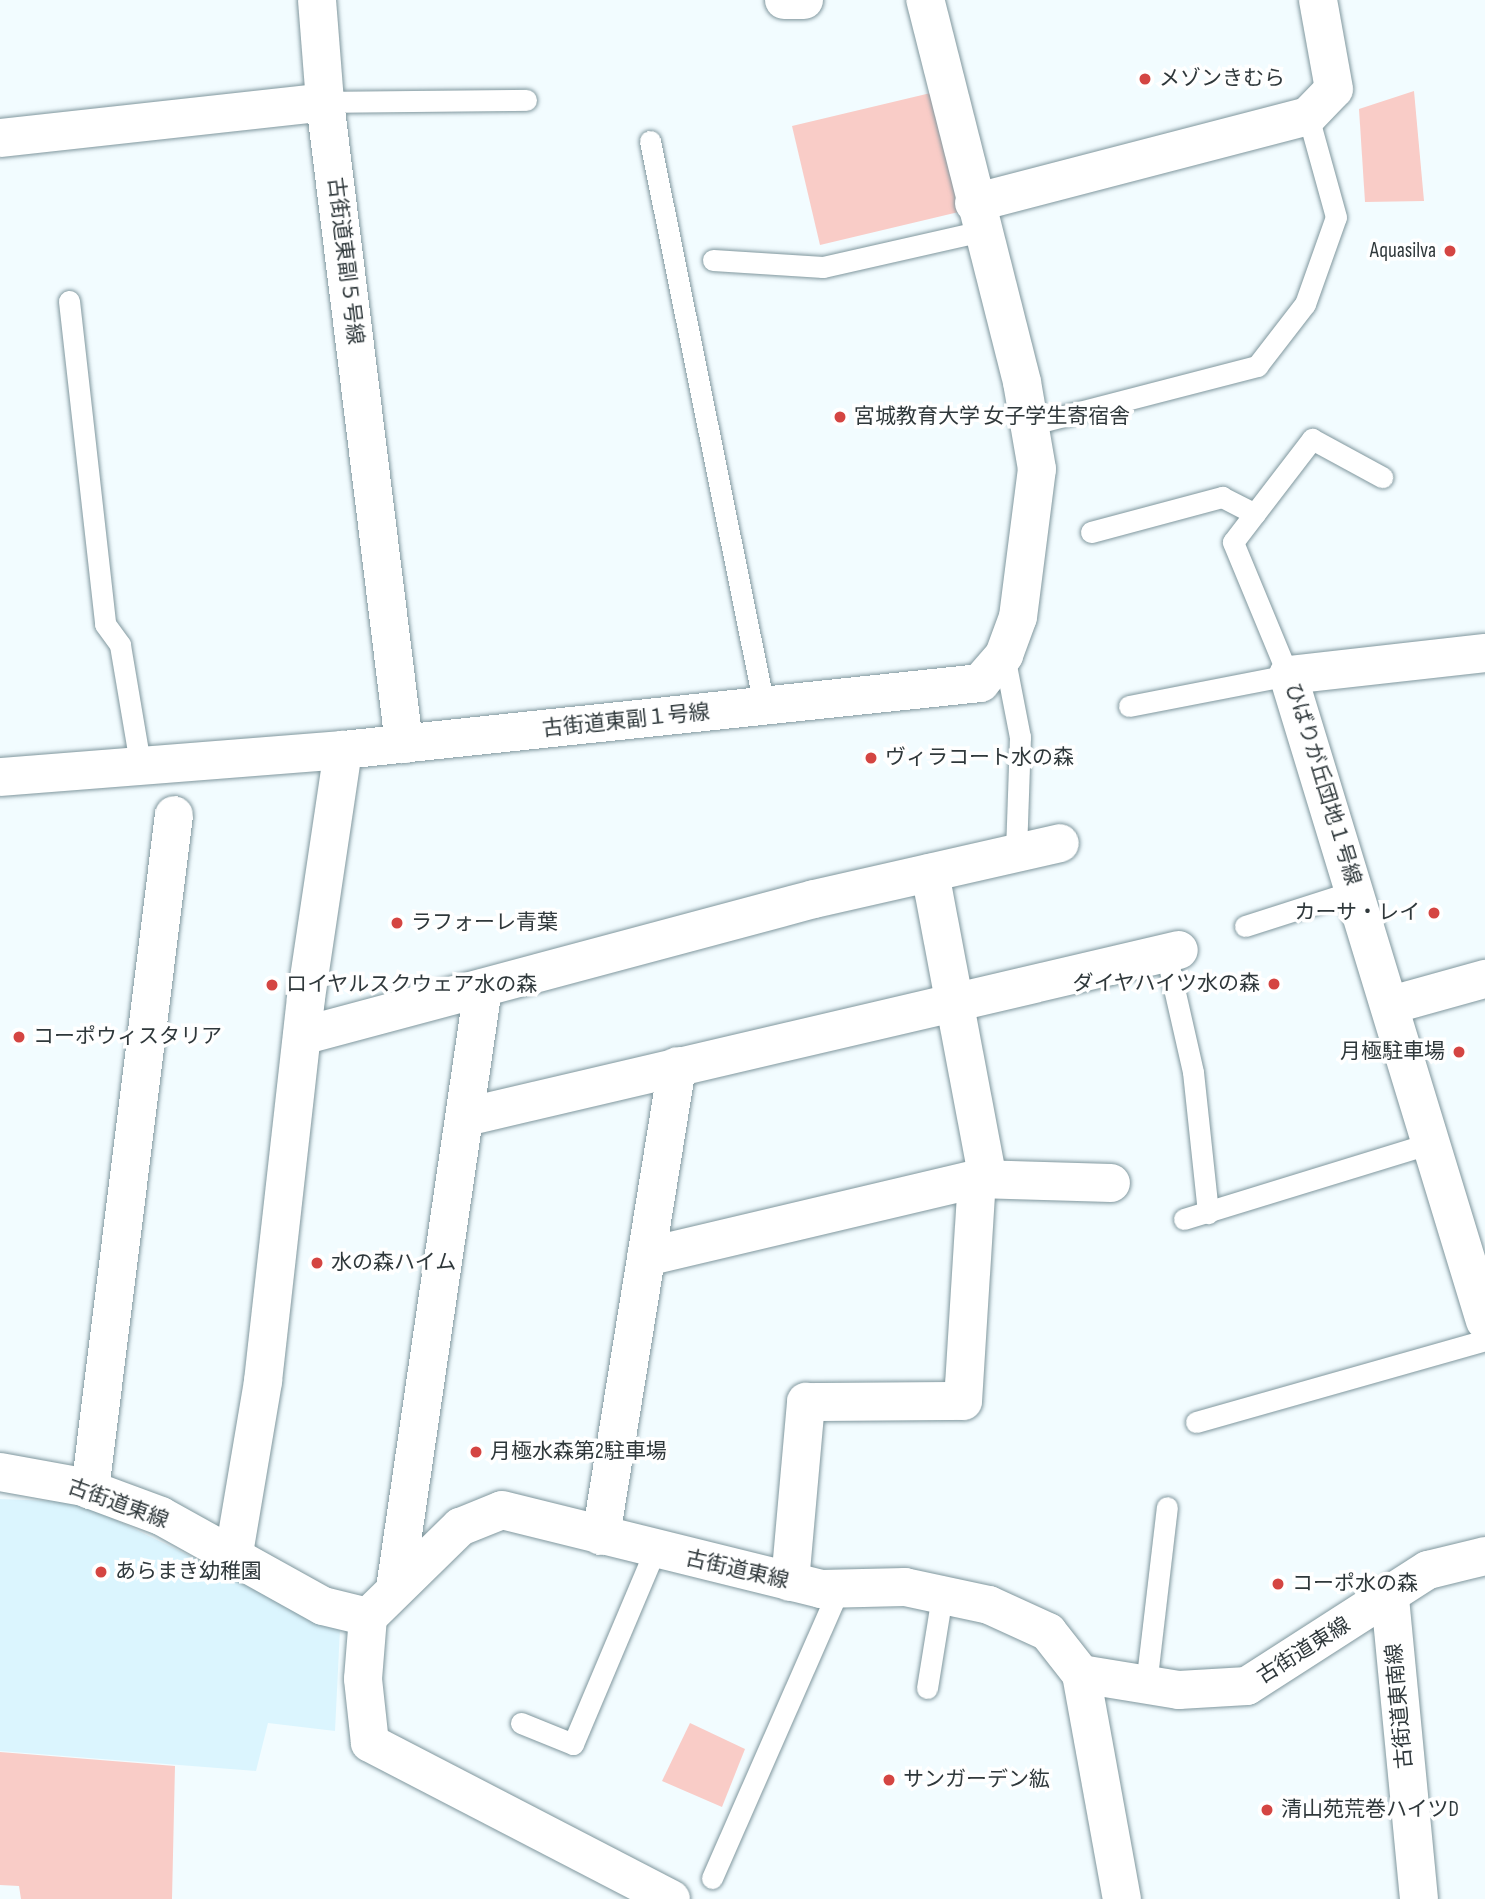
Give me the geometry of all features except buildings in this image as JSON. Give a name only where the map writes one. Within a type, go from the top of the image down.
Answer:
[{"type":"street","name":"古街道東副５号線","points":[[317,0],[325,102],[404,744]]},
{"type":"street","points":[[784,0],[804,0]]},
{"type":"street","name":"古街道東副１号線","points":[[0,777],[140,763],[343,750],[980,683],[1004,655],[1018,617],[1037,469],[1029,425],[925,0]]},
{"type":"street","points":[[978,217],[1308,116],[1334,89],[1318,0]]},
{"type":"street","points":[[0,138],[325,102]]},
{"type":"street","name":"ひばりが丘団地１号線","points":[[1485,653],[1288,676],[1434,1142],[1472,1226],[1485,1321]]},
{"type":"street","points":[[233,1559],[263,1381],[302,1036],[343,750]]},
{"type":"street","points":[[90,1490],[174,815]]},
{"type":"street","points":[[302,1036],[1016,851],[1060,843]]},
{"type":"street","points":[[790,1582],[806,1402],[963,1401],[982,1179],[956,1001],[930,873]]},
{"type":"street","points":[[466,1117],[1172,951]]},
{"type":"street","points":[[1391,1005],[1485,979]]},
{"type":"street","points":[[395,1589],[483,988]]},
{"type":"street","points":[[601,1536],[677,1066]]},
{"type":"street","points":[[646,1257],[982,1179],[1111,1184]]},
{"type":"street","name":"古街道東線","points":[[0,1472],[90,1490],[161,1516],[233,1559],[323,1606],[368,1617],[460,1527],[502,1510],[790,1582],[839,1589],[905,1587],[989,1605],[1048,1632],[1081,1674],[1179,1690],[1247,1686],[1390,1598],[1428,1570],[1485,1556]]},
{"type":"street","name":"古街道東南線","points":[[1390,1598],[1419,1899]]},
{"type":"street","points":[[368,1617],[363,1679],[370,1743],[671,1899]]},
{"type":"street","points":[[1081,1674],[1122,1899]]},
{"type":"lane","points":[[325,102],[526,100]]},
{"type":"lane","points":[[1029,425],[1256,366],[1305,304],[1336,218],[1308,116]]},
{"type":"lane","points":[[650,141],[764,706]]},
{"type":"lane","points":[[713,260],[823,267],[978,217]]},
{"type":"lane","points":[[69,301],[105,624],[120,645],[140,763]]},
{"type":"lane","points":[[1129,706],[1288,676],[1233,542],[1312,439],[1382,477]]},
{"type":"lane","points":[[1091,533],[1222,498],[1255,514]]},
{"type":"lane","points":[[1004,655],[1020,737],[1016,851]]},
{"type":"lane","points":[[1245,926],[1355,891]]},
{"type":"lane","points":[[1172,951],[1192,1072],[1208,1213]]},
{"type":"lane","points":[[1184,1219],[1434,1142]]},
{"type":"lane","points":[[1196,1422],[1485,1340]]},
{"type":"lane","points":[[1146,1685],[1167,1507]]},
{"type":"lane","points":[[521,1723],[573,1744],[655,1550]]},
{"type":"lane","points":[[712,1878],[839,1589]]},
{"type":"lane","points":[[927,1688],[942,1595]]},
{"type":"shaded area","points":[[939,91],[967,210],[820,245],[792,126]]},
{"type":"shaded area","points":[[1414,91],[1424,201],[1365,202],[1359,109]]},
{"type":"shaded area","points":[[0,1499],[79,1502],[340,1629],[335,1731],[268,1723],[256,1771],[0,1751]]},
{"type":"shaded area","points":[[690,1723],[745,1749],[722,1807],[662,1781]]},
{"type":"shaded area","points":[[0,1752],[175,1766],[172,1899],[21,1899],[19,1886],[0,1885]]},
{"type":"place","name":"メゾンきむら","points":[[1145,79]]},
{"type":"place","name":"Aquasilva","points":[[1450,251]]},
{"type":"place","name":"宮城教育大学 女子学生寄宿舎","points":[[840,417]]},
{"type":"place","name":"ヴィラコート水の森","points":[[871,758]]},
{"type":"place","name":"カーサ・レイ","points":[[1434,913]]},
{"type":"place","name":"ラフォーレ青葉","points":[[397,923]]},
{"type":"place","name":"ダイヤハイツ水の森","points":[[1274,984]]},
{"type":"place","name":"ロイヤルスクウェア水の森","points":[[272,985]]},
{"type":"place","name":"コーポウィスタリア","points":[[19,1037]]},
{"type":"place","name":"月極駐車場","points":[[1459,1052]]},
{"type":"place","name":"水の森ハイム","points":[[317,1263]]},
{"type":"place","name":"月極水森第2駐車場","points":[[476,1452]]},
{"type":"place","name":"あらまき幼稚園","points":[[101,1572]]},
{"type":"place","name":"コーポ水の森","points":[[1278,1584]]},
{"type":"place","name":"サンガーデン紘","points":[[889,1780]]},
{"type":"place","name":"清山苑荒巻ハイツD","points":[[1267,1810]]}]
